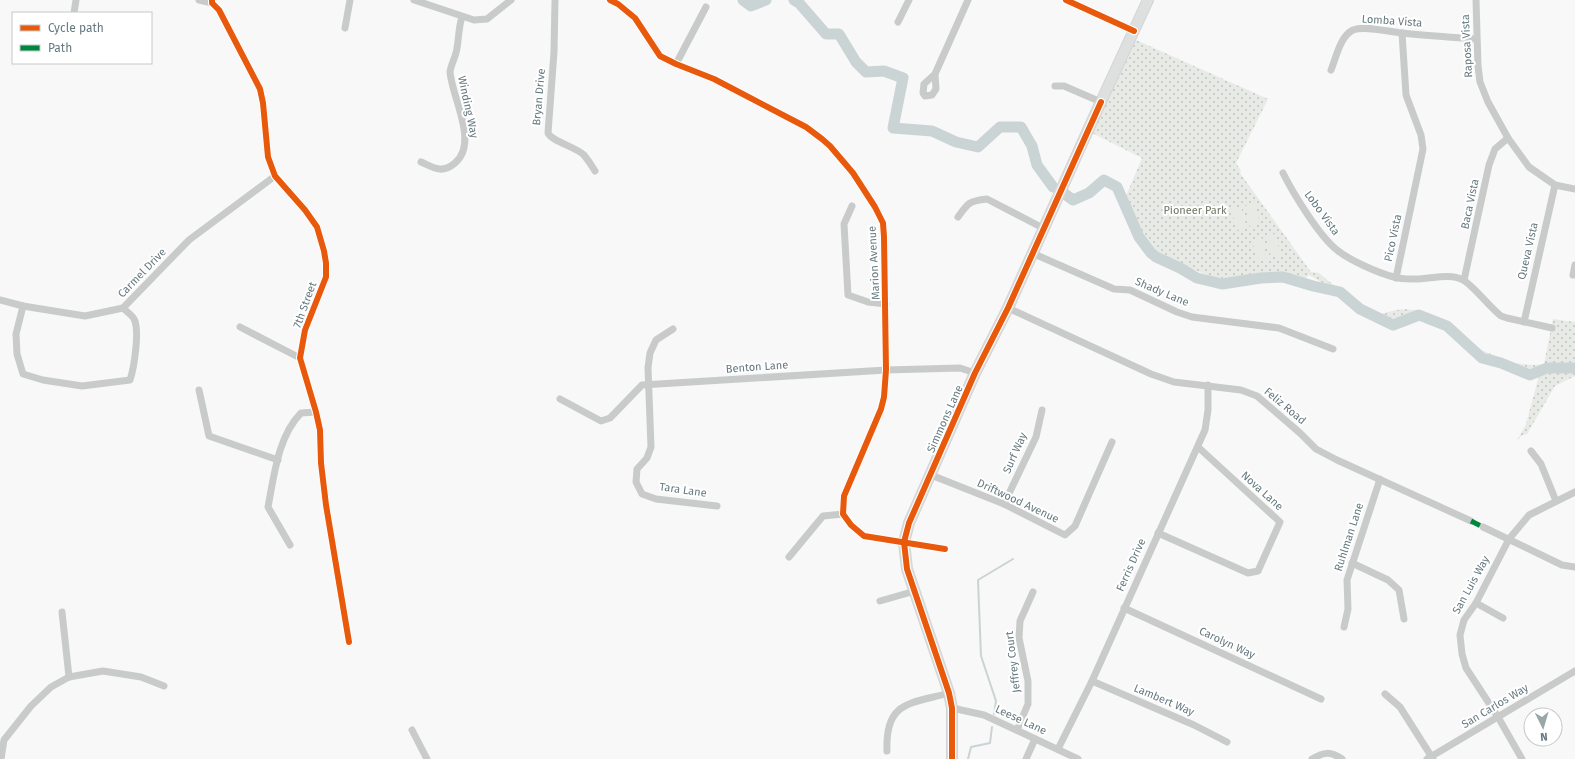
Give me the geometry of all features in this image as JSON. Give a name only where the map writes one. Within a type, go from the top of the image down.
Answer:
[{"type":"street","points":[[74,12],[76,0]]},
{"type":"street","points":[[199,0],[212,1]]},
{"type":"street","points":[[345,28],[350,0]]},
{"type":"street","points":[[414,0],[474,20],[487,19],[511,0]]},
{"type":"street","name":"Bryan Drive","points":[[555,0],[554,52],[548,133],[551,138],[563,142],[584,155],[595,171]]},
{"type":"street","name":"Marion Avenue","points":[[610,0],[618,4],[635,18],[660,56],[714,79],[806,127],[830,146],[853,173],[872,201],[883,223],[886,304],[886,370],[884,397],[881,409],[844,496],[843,514]]},
{"type":"street","points":[[898,22],[908,0]]},
{"type":"street","points":[[935,74],[968,0]]},
{"type":"street","points":[[1066,0],[1134,31]]},
{"type":"street","name":"Simmons Lane","points":[[952,759],[952,708],[949,694],[907,568],[904,542],[909,523],[975,373],[1008,308],[1043,228],[1148,0]]},
{"type":"street","name":"Raposa Vista","points":[[1476,0],[1476,39],[1480,82],[1488,102],[1508,138],[1529,166],[1554,185]]},
{"type":"street","name":"7th Street","points":[[212,1],[260,89],[264,103],[268,157],[275,176],[305,210],[317,227],[326,263],[326,277],[305,330],[300,358],[320,430],[321,464],[326,505],[349,642]]},
{"type":"street","points":[[676,64],[706,7]]},
{"type":"street","name":"Winding Way","points":[[421,162],[436,169],[444,170],[458,161],[463,154],[465,134],[450,72],[451,63],[456,53],[458,27],[462,17]]},
{"type":"street","name":"Lomba Vista","points":[[1331,70],[1342,43],[1352,31],[1360,29],[1476,39]]},
{"type":"street","name":"Pico Vista","points":[[1402,33],[1406,95],[1421,135],[1423,149],[1396,278],[1421,280],[1454,277],[1464,280]]},
{"type":"street","points":[[1055,86],[1064,86],[1102,102]]},
{"type":"street","name":"Baca Vista","points":[[1464,280],[1489,165],[1495,149],[1508,138]]},
{"type":"street","name":"Lobo Vista","points":[[1284,173],[1292,190],[1310,217],[1323,235],[1337,250],[1376,270],[1396,278]]},
{"type":"street","name":"Carmel Drive","points":[[0,300],[23,306],[86,316],[123,308],[189,240],[275,176]]},
{"type":"street","points":[[1554,185],[1575,189]]},
{"type":"street","name":"Queva Vista","points":[[1524,322],[1554,185]]},
{"type":"street","points":[[958,217],[968,204],[977,200],[987,199],[1043,228]]},
{"type":"street","points":[[852,206],[844,224],[848,295],[868,302],[886,304]]},
{"type":"street","name":"Shady Lane","points":[[1032,253],[1114,289],[1130,290],[1177,312],[1192,317],[1279,328],[1334,349]]},
{"type":"street","points":[[1575,265],[1573,275],[1575,275]]},
{"type":"street","points":[[1464,280],[1501,316],[1552,328]]},
{"type":"street","points":[[23,306],[16,334],[17,354],[23,374],[43,380],[82,386],[130,380],[134,369],[136,332],[134,320],[123,308]]},
{"type":"street","name":"Feliz Road","points":[[1008,308],[1151,374],[1174,382],[1241,390],[1257,396],[1300,433],[1316,449],[1471,521]]},
{"type":"street","points":[[240,327],[300,358]]},
{"type":"street","points":[[649,385],[648,368],[650,353],[656,340],[674,329]]},
{"type":"street","name":"Benton Lane","points":[[560,399],[601,421],[610,418],[642,385],[886,370],[960,368],[975,373]]},
{"type":"street","name":"Tara Lane","points":[[649,385],[651,446],[647,458],[637,469],[636,482],[642,494],[656,498],[717,506]]},
{"type":"street","name":"Ferris Drive","points":[[1058,749],[1092,681],[1206,430],[1208,385]]},
{"type":"street","points":[[199,390],[209,436],[278,460]]},
{"type":"street","name":"Surf Way","points":[[1004,504],[1036,436],[1042,410]]},
{"type":"street","points":[[290,545],[268,507],[278,460],[288,431],[301,412],[316,412]]},
{"type":"street","name":"Driftwood Avenue","points":[[931,475],[1004,504],[1065,535],[1075,526],[1112,442]]},
{"type":"street","name":"Nova Lane","points":[[1158,533],[1248,573],[1258,571],[1280,522],[1198,447]]},
{"type":"street","points":[[1531,451],[1541,464],[1556,501]]},
{"type":"street","name":"Ruhlman Lane","points":[[1344,627],[1348,609],[1346,580],[1380,479]]},
{"type":"street","name":"San Luis Way","points":[[1522,759],[1498,717],[1466,668],[1462,654],[1460,635],[1464,620],[1476,603],[1509,539],[1529,515],[1575,492]]},
{"type":"street","points":[[789,557],[823,516],[843,514],[851,525],[864,536],[945,549]]},
{"type":"street","points":[[1483,527],[1562,564],[1575,566]]},
{"type":"street","points":[[1352,563],[1388,580],[1399,590],[1404,619]]},
{"type":"street","points":[[880,601],[915,591]]},
{"type":"street","name":"Jeffrey Court","points":[[1017,730],[1028,704],[1028,681],[1019,638],[1020,621],[1033,592]]},
{"type":"street","points":[[1476,603],[1503,618]]},
{"type":"street","name":"Carolyn Way","points":[[1124,608],[1321,699]]},
{"type":"street","points":[[62,612],[69,677]]},
{"type":"street","points":[[1,759],[2,740],[31,706],[51,687],[69,677],[103,671],[141,677],[164,686]]},
{"type":"street","name":"San Carlos Way","points":[[1430,758],[1575,671]]},
{"type":"street","name":"Lambert Way","points":[[1092,681],[1194,725],[1227,742]]},
{"type":"street","points":[[887,751],[887,737],[892,717],[902,707],[949,694]]},
{"type":"street","points":[[1385,694],[1400,707],[1430,758]]},
{"type":"street","name":"Leese Lane","points":[[952,708],[984,715],[1078,759]]},
{"type":"street","points":[[412,730],[427,759]]},
{"type":"street","points":[[1026,759],[1035,739]]},
{"type":"street","points":[[1312,759],[1324,752],[1334,754],[1342,759]]},
{"type":"green space","name":"Pioneer Park","points":[[1136,40],[1268,99],[1236,163],[1241,171],[1240,173],[1311,272],[1319,273],[1348,297],[1378,315],[1403,309],[1418,312],[1412,321],[1378,316],[1309,275],[1303,281],[1296,279],[1235,281],[1213,277],[1192,269],[1169,266],[1151,253],[1140,230],[1127,220],[1123,203],[1142,158],[1092,133]]},
{"type":"green space","points":[[1255,203],[1260,224],[1250,227],[1245,206]]},
{"type":"green space","points":[[1241,207],[1247,228],[1237,230],[1231,209]]},
{"type":"green space","points":[[1275,234],[1281,255],[1271,257],[1266,236]]},
{"type":"green space","points":[[1262,238],[1267,259],[1258,261],[1252,240]]},
{"type":"green space","points":[[1430,315],[1444,320],[1456,328],[1469,344],[1481,350],[1514,363],[1534,365],[1544,364],[1553,319],[1575,322],[1575,376],[1555,386],[1527,434],[1521,436],[1517,441],[1526,424],[1539,376],[1537,371],[1495,357],[1454,338],[1455,335]]},
{"type":"waterway","points":[[743,0],[751,6],[766,0]]},
{"type":"waterway","points":[[794,0],[799,3],[826,34],[839,34],[856,62],[866,72],[884,71],[903,78],[893,128],[932,131],[956,142],[978,147],[1000,127],[1021,127],[1032,146],[1037,165],[1053,187]]},
{"type":"waterway","points":[[1065,194],[1073,200],[1089,193],[1104,180],[1117,187],[1139,237],[1151,253],[1197,278],[1222,284],[1261,278],[1283,277],[1340,292],[1360,309],[1393,325],[1419,315],[1447,326],[1482,358],[1501,363],[1530,375],[1547,368],[1575,368]]},
{"type":"waterway","points":[[994,714],[996,701],[981,656],[978,580],[1013,559]]},
{"type":"waterway","points":[[968,759],[971,747],[990,743],[992,727]]},
{"type":"marked path","points":[[1471,521],[1483,527]]},
{"type":"cycle path","points":[[212,0],[212,3],[219,10],[260,89],[263,103],[268,157],[275,176],[305,210],[317,227],[324,251],[326,277],[305,330],[300,358],[320,430],[321,463],[326,505],[349,642]]},
{"type":"cycle path","points":[[610,0],[618,4],[635,18],[660,56],[714,79],[806,127],[822,139],[853,173],[875,207],[883,223],[884,237],[886,370],[884,397],[881,409],[844,496],[843,514],[851,525],[864,536],[945,549]]},
{"type":"cycle path","points":[[1066,0],[1134,31]]},
{"type":"cycle path","points":[[952,759],[952,708],[949,693],[907,569],[904,542],[909,523],[975,373],[1008,308],[1101,102]]}]
